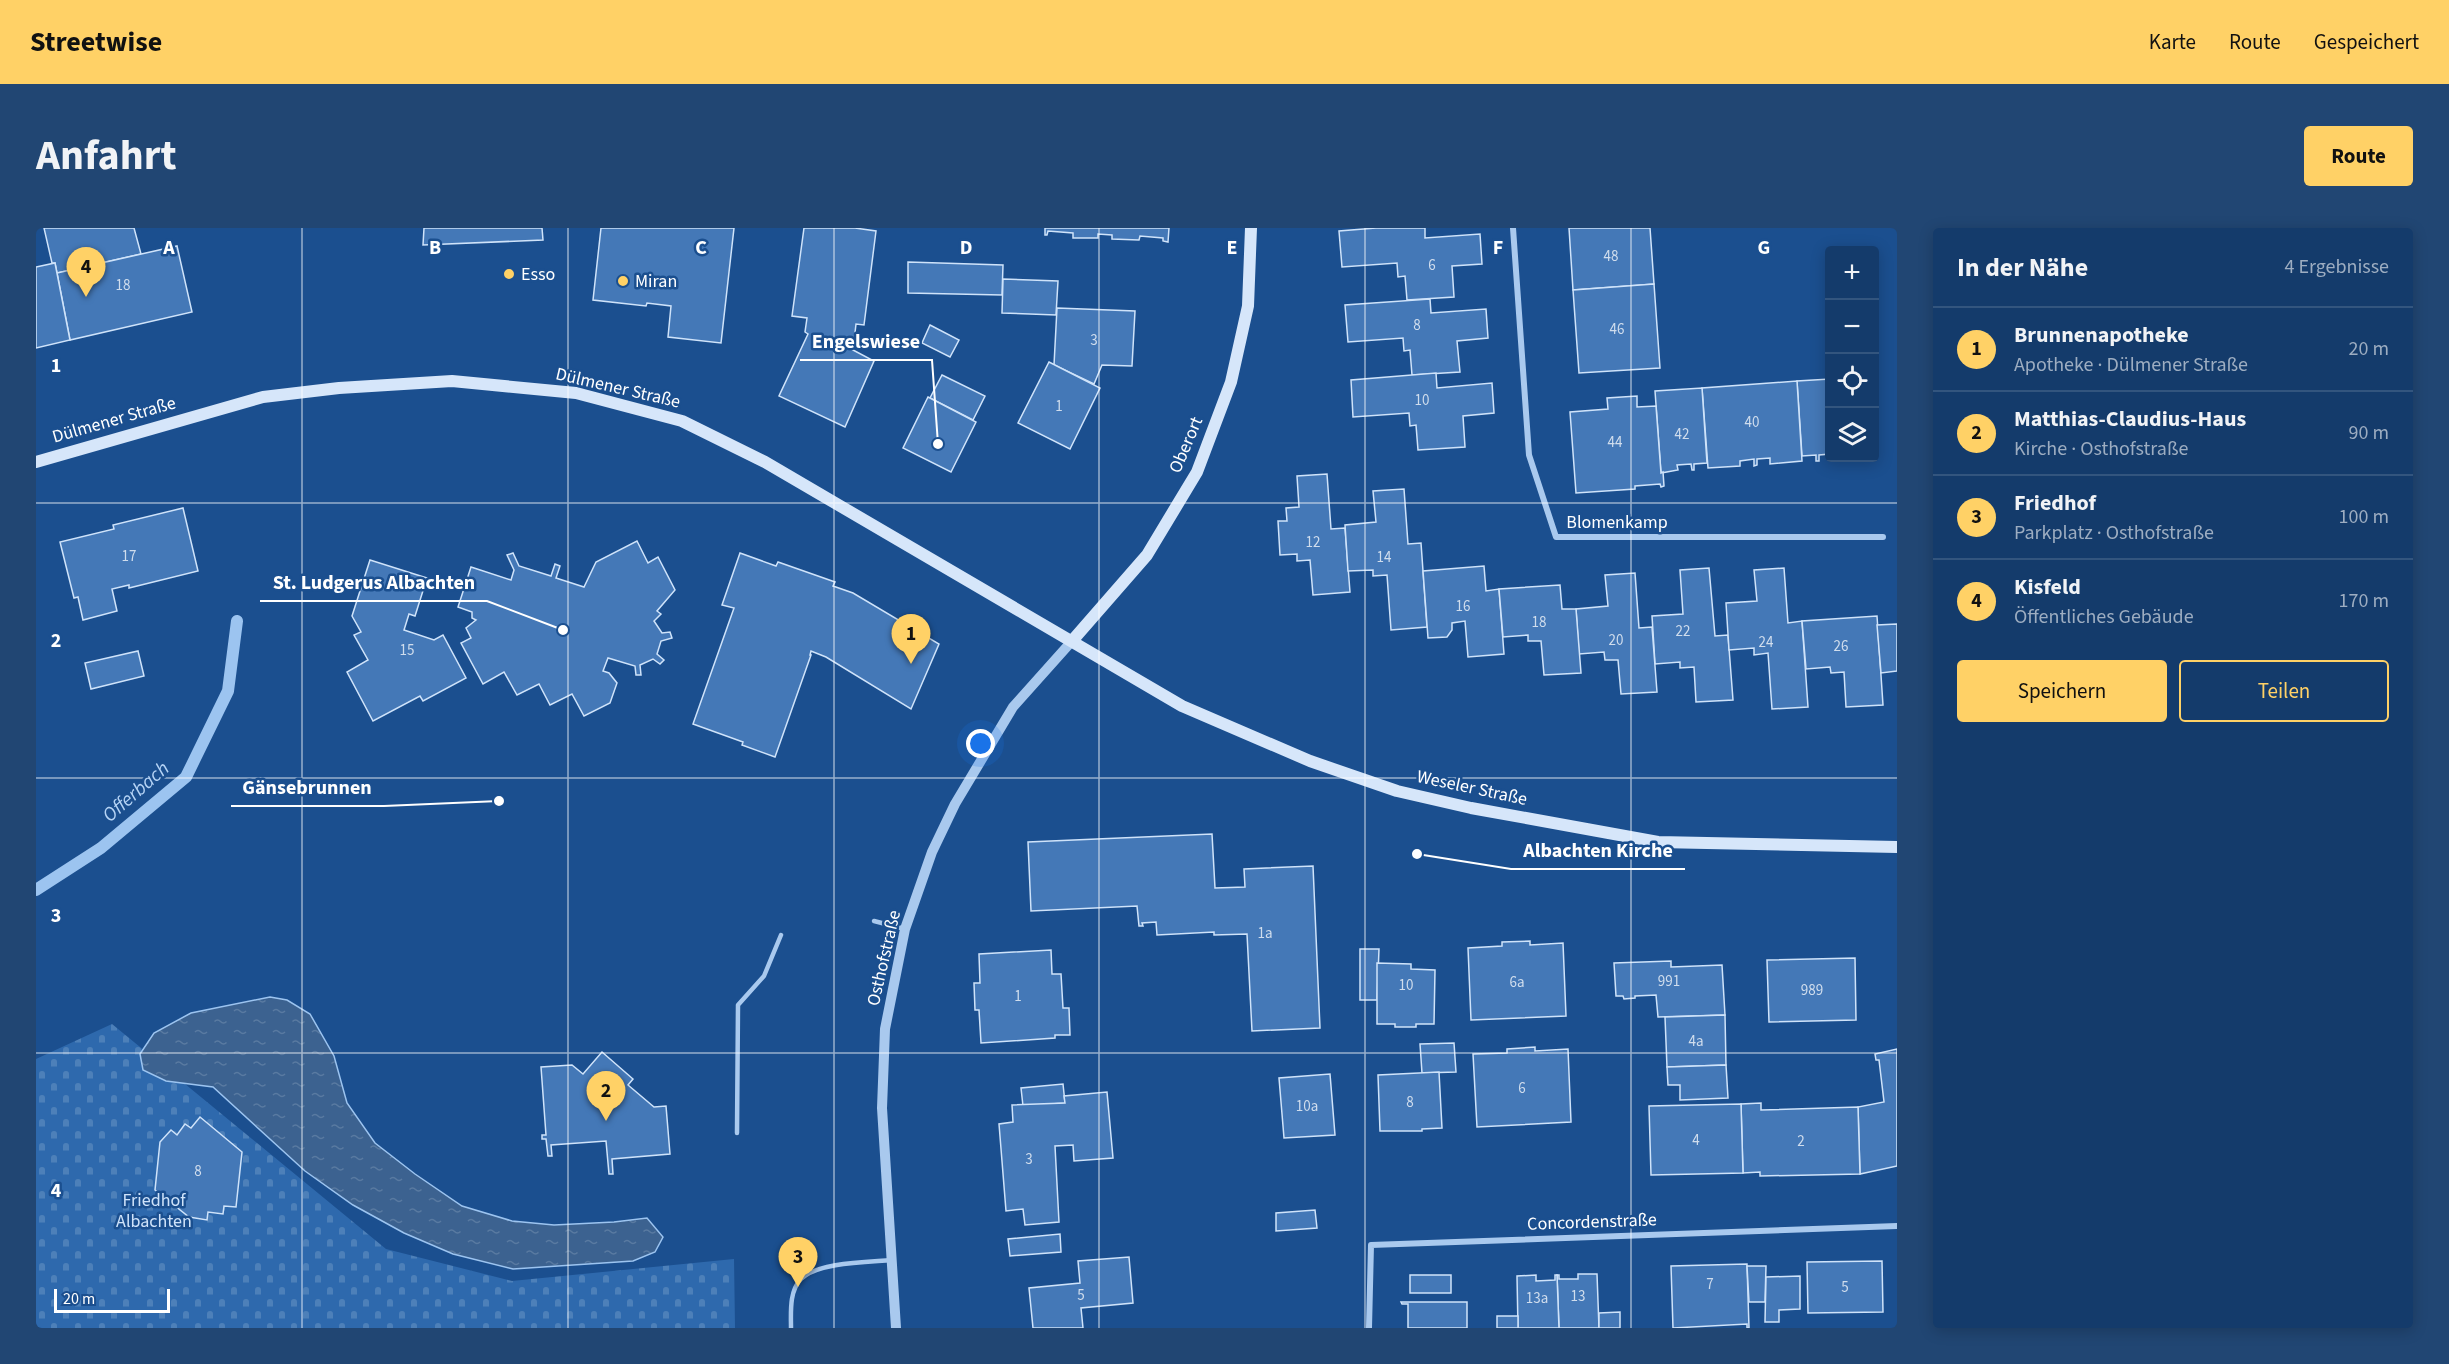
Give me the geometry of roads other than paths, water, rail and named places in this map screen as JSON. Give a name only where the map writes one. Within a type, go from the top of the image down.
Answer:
[{"type":"main road","name":"Oberort","points":[[1072,641],[1147,555],[1197,472],[1231,382],[1248,306],[1251,228]]},
{"type":"main road","name":"Dülmener Straße","points":[[36,462],[248,401],[296,393],[452,381],[576,393],[682,421],[756,458],[1072,641]]},
{"type":"main road","name":"Weseler Straße","points":[[1072,641],[1182,706],[1310,761],[1397,790],[1471,808],[1658,842],[1897,847]]},
{"type":"street","name":"Blomenkamp","points":[[1513,228],[1529,455],[1556,537],[1883,537]]},
{"type":"street","name":"Osthofstraße","points":[[896,1328],[882,1108],[885,1029],[905,929],[932,852],[955,804],[1014,707],[1072,641]]},
{"type":"street","name":"Concordenstraße","points":[[1369,1328],[1371,1245],[1897,1226]]},
{"type":"lane","points":[[874,921],[905,929]]},
{"type":"lane","points":[[737,1133],[738,1005],[764,976],[781,935]]},
{"type":"lane","points":[[791,1328],[791,1301],[800,1279],[820,1268],[891,1260]]},
{"type":"water","points":[[270,997],[287,1000],[310,1014],[334,1056],[347,1103],[375,1143],[462,1206],[512,1221],[554,1225],[647,1218],[663,1237],[655,1252],[633,1261],[513,1269],[453,1254],[404,1233],[353,1205],[305,1171],[213,1087],[166,1081],[143,1070],[140,1054],[154,1033],[191,1013]]},
{"type":"waterway","name":"Offerbach","points":[[36,890],[101,848],[186,777],[228,691],[237,621]]},
{"type":"place","name":"Esso","points":[[509,274]]},
{"type":"place","name":"Miran","points":[[623,281]]},
{"type":"place","name":"Kisfeld","points":[[86,297]]},
{"type":"place","name":"Engelswiese","points":[[938,444]]},
{"type":"place","name":"St. Ludgerus Albachten","points":[[563,630]]},
{"type":"place","name":"Brunnenapotheke","points":[[911,664]]},
{"type":"place","name":"Gänsebrunnen","points":[[499,801]]},
{"type":"place","name":"Albachten Kirche","points":[[1417,854]]},
{"type":"place","name":"Matthias-Claudius-Haus","points":[[606,1121]]},
{"type":"place","name":"Friedhof","points":[[798,1287]]},
{"type":"park label","name":"Friedhof Albachten","points":[[154,1210]]}]
